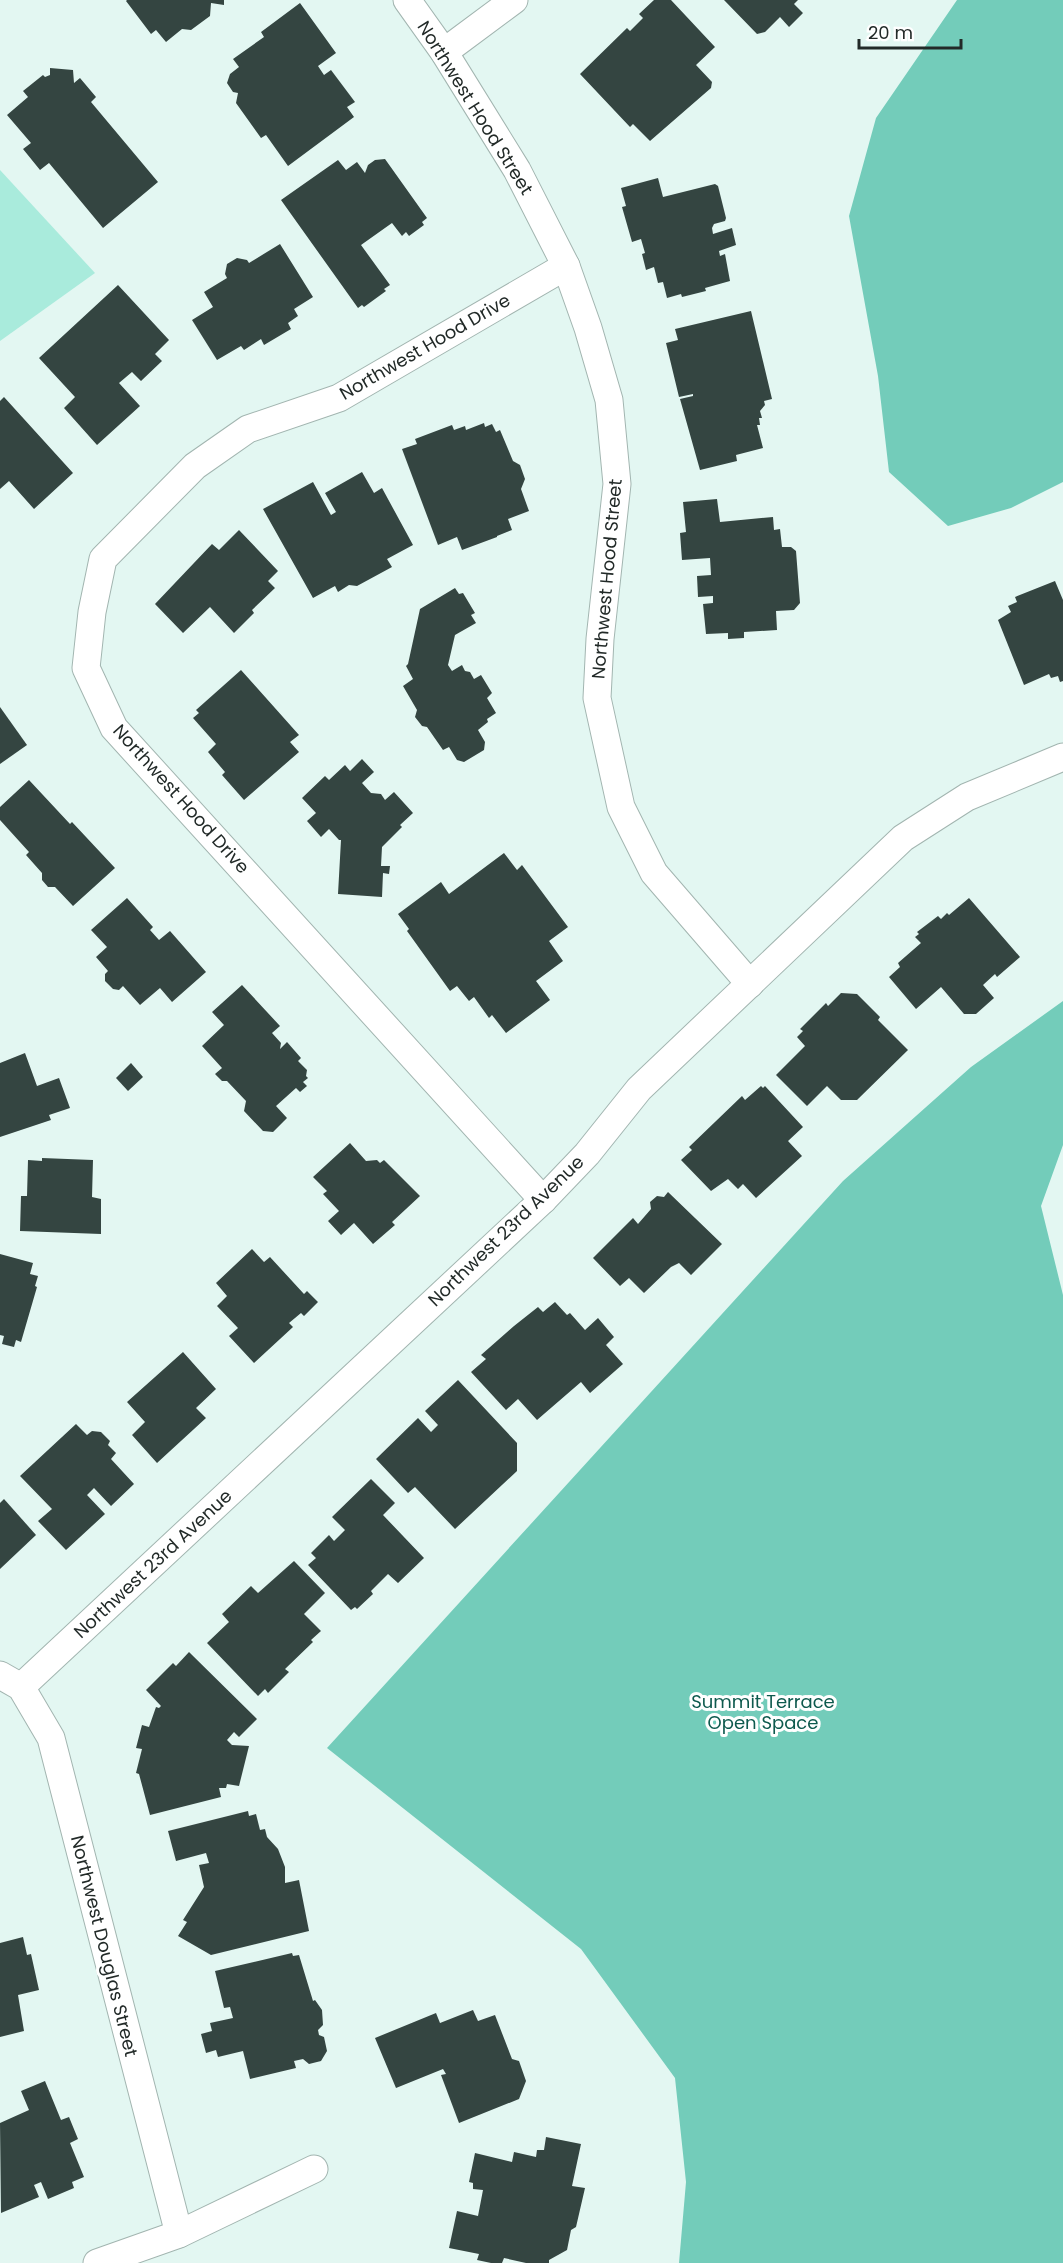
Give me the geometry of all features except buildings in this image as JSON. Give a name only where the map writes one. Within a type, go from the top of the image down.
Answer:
[{"type":"street","name":"Northwest Hood Street","points":[[407,0],[444,52],[517,170],[566,266],[588,328],[609,400],[617,484],[600,639],[597,698],[621,807],[654,873],[750,984]]},
{"type":"street","points":[[444,52],[514,0]]},
{"type":"street","name":"Northwest Hood Drive","points":[[543,1200],[114,728],[86,668],[92,612],[103,559],[195,466],[248,429],[339,398],[566,266]]},
{"type":"street","name":"Northwest 23rd Avenue","points":[[10,1681],[543,1200],[586,1154],[639,1089],[903,838],[968,797],[1063,757]]},
{"type":"street","name":"Northwest Douglas Street","points":[[10,1681],[51,1738],[179,2234]]},
{"type":"street","points":[[97,2263],[179,2234],[314,2169]]},
{"type":"green space","points":[[957,0],[1063,0],[1063,482],[1011,508],[948,526],[889,472],[878,376],[849,216],[876,118]]},
{"type":"green space","points":[[0,170],[95,273],[0,341]]},
{"type":"green space","name":"Summit Terrace Open Space","points":[[1063,1001],[1063,1145],[1041,1206],[1063,1295],[1063,2263],[679,2263],[686,2182],[675,2078],[581,1949],[327,1748],[843,1181],[971,1067]]}]
